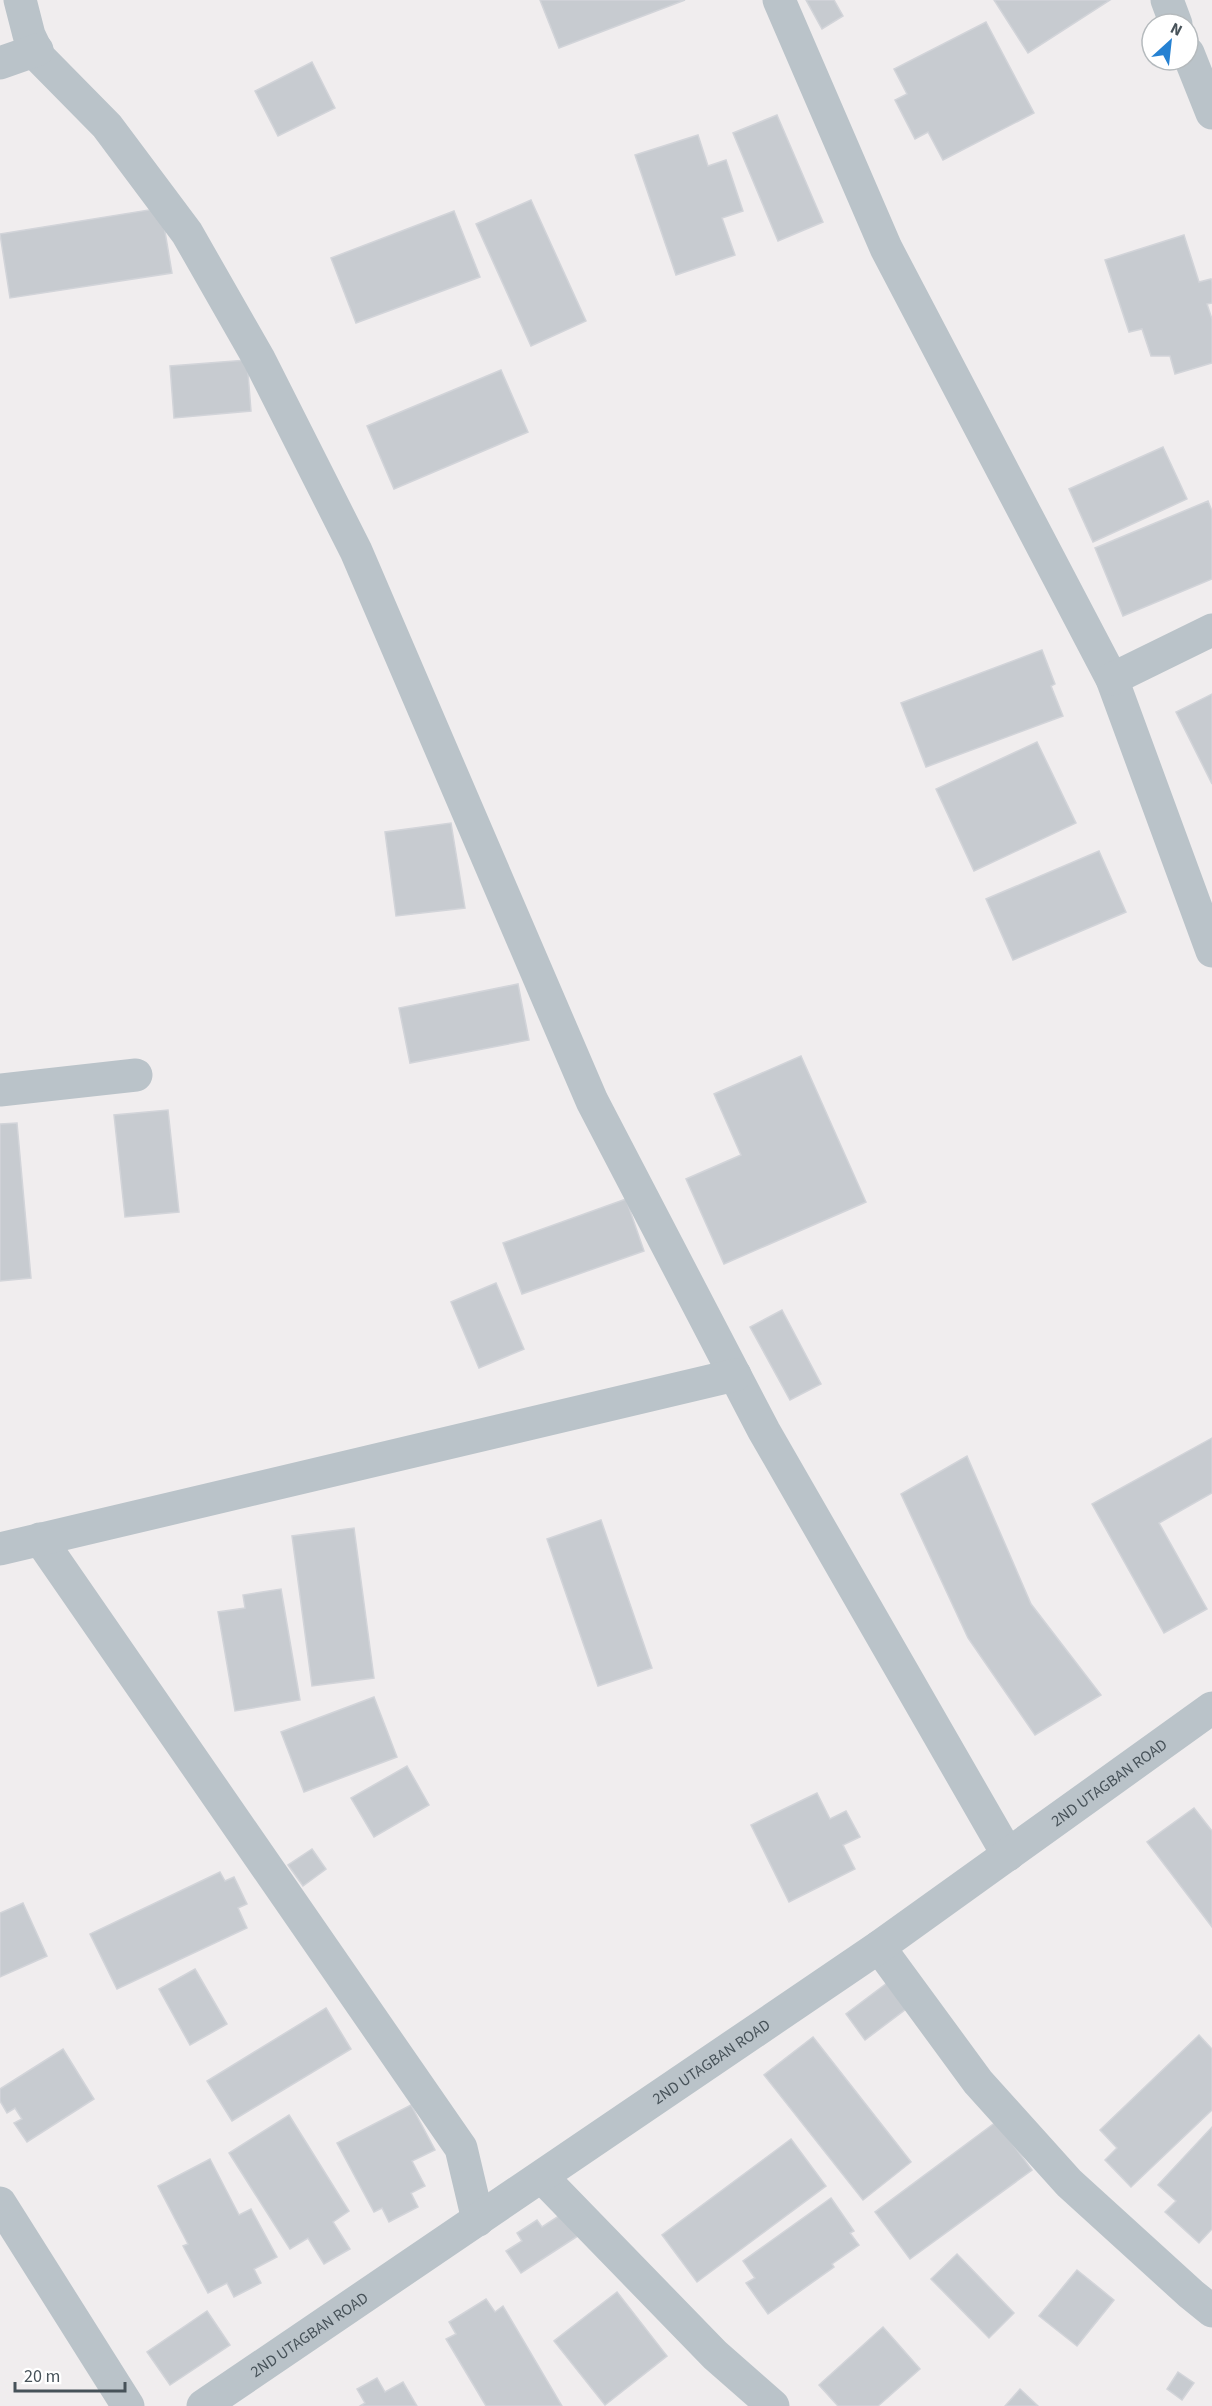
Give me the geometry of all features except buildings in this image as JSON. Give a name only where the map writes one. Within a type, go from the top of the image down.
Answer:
[{"type":"street","points":[[20,0],[29,35],[40,58],[107,126],[188,233],[259,359],[356,551],[592,1101],[770,1441],[1008,1855]]},
{"type":"street","points":[[779,0],[886,248],[1112,679],[1212,951]]},
{"type":"street","points":[[0,63],[37,50]]},
{"type":"street","points":[[1196,72],[1212,113]]},
{"type":"street","points":[[1112,679],[1212,630]]},
{"type":"street","points":[[0,1090],[136,1075]]},
{"type":"street","points":[[0,1549],[735,1375]]},
{"type":"street","points":[[40,1539],[461,2148],[478,2220]]},
{"type":"street","name":"2ND UTAGBAN ROAD","points":[[203,2406],[879,1947],[1212,1708]]},
{"type":"street","points":[[879,1947],[978,2082],[1069,2183],[1191,2295],[1212,2311]]},
{"type":"street","points":[[542,2176],[715,2355],[773,2406]]},
{"type":"street","points":[[0,2203],[128,2406]]}]
